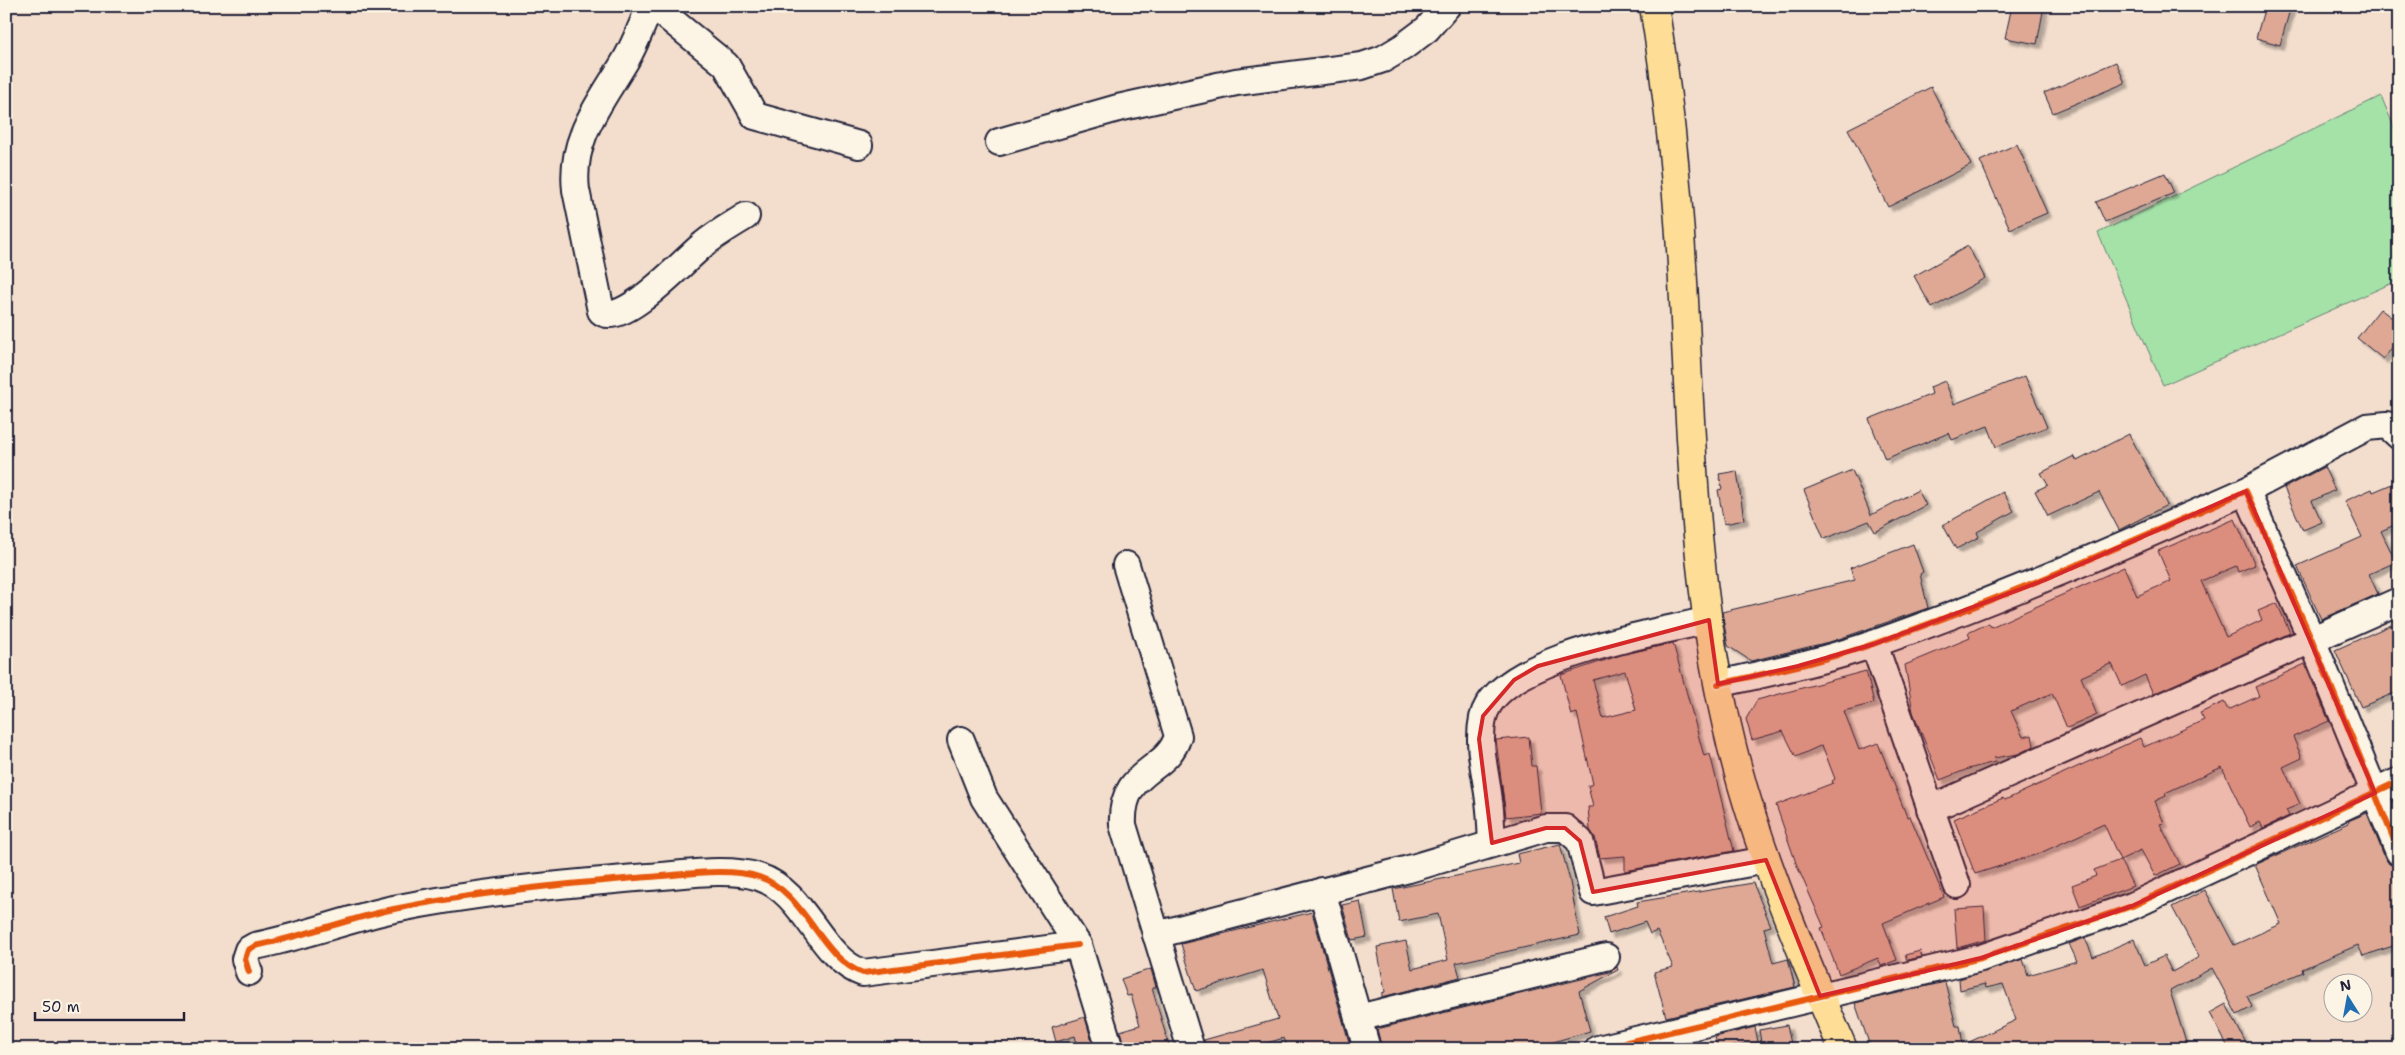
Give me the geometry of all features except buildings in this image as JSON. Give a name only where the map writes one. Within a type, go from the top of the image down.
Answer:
[{"type":"main road","points":[[1654,6],[1675,161],[1684,300],[1687,397],[1704,588],[1718,684],[1743,791],[1766,860],[1843,1049]]},
{"type":"street","points":[[650,6],[625,61],[596,107],[577,150],[574,171],[576,190],[601,311],[604,314],[612,315],[640,302],[705,243],[746,216]]},
{"type":"street","points":[[654,6],[726,64],[754,116],[859,145]]},
{"type":"street","points":[[999,142],[1118,108],[1236,82],[1362,66],[1383,59],[1427,29],[1448,6]]},
{"type":"street","points":[[1718,684],[1798,666],[1874,644],[2045,580],[2246,491],[2367,427],[2387,425],[2399,436]]},
{"type":"street","points":[[2246,491],[2312,640],[2399,852]]},
{"type":"street","points":[[1126,565],[1178,736],[1175,745],[1169,752],[1130,789],[1122,808],[1124,826],[1191,1049]]},
{"type":"street","points":[[1930,808],[2399,601]]},
{"type":"street","points":[[1492,843],[1489,801],[1480,739],[1483,716],[1496,697],[1514,680],[1538,666],[1598,647],[1708,620]]},
{"type":"street","points":[[1874,644],[1957,885]]},
{"type":"street","points":[[961,740],[984,798],[1078,945],[1110,1049]]},
{"type":"street","points":[[1598,1049],[1981,958],[2132,906],[2399,781]]},
{"type":"street","points":[[1156,935],[1409,869],[1546,828],[1564,828],[1580,840],[1593,892],[1766,860]]},
{"type":"street","points":[[249,972],[245,959],[248,950],[255,946],[307,934],[392,910],[493,893],[590,882],[705,873],[748,874],[770,882],[799,907],[844,963],[863,973],[1078,945]]},
{"type":"street","points":[[1322,891],[1367,1049]]},
{"type":"street","points":[[1358,1018],[1606,957]]},
{"type":"highlighted area","points":[[2246,491],[2375,793],[2132,906],[1981,958],[1820,996],[1766,860],[1593,892],[1580,841],[1565,828],[1546,828],[1492,843],[1479,739],[1483,716],[1514,680],[1538,666],[1709,620],[1718,684],[1798,666],[1874,644],[2045,580]]},
{"type":"green space","points":[[2381,96],[2399,139],[2399,280],[2163,385],[2098,233]]},
{"type":"cycle path","points":[[1718,684],[1837,655],[1923,626],[2062,571],[2246,491],[2312,640],[2399,852]]},
{"type":"cycle path","points":[[1598,1049],[1981,958],[2132,906],[2399,781]]},
{"type":"cycle path","points":[[249,972],[245,959],[248,950],[255,946],[394,909],[521,889],[705,872],[747,874],[759,877],[775,885],[789,896],[835,954],[848,965],[863,973],[1078,945]]}]
